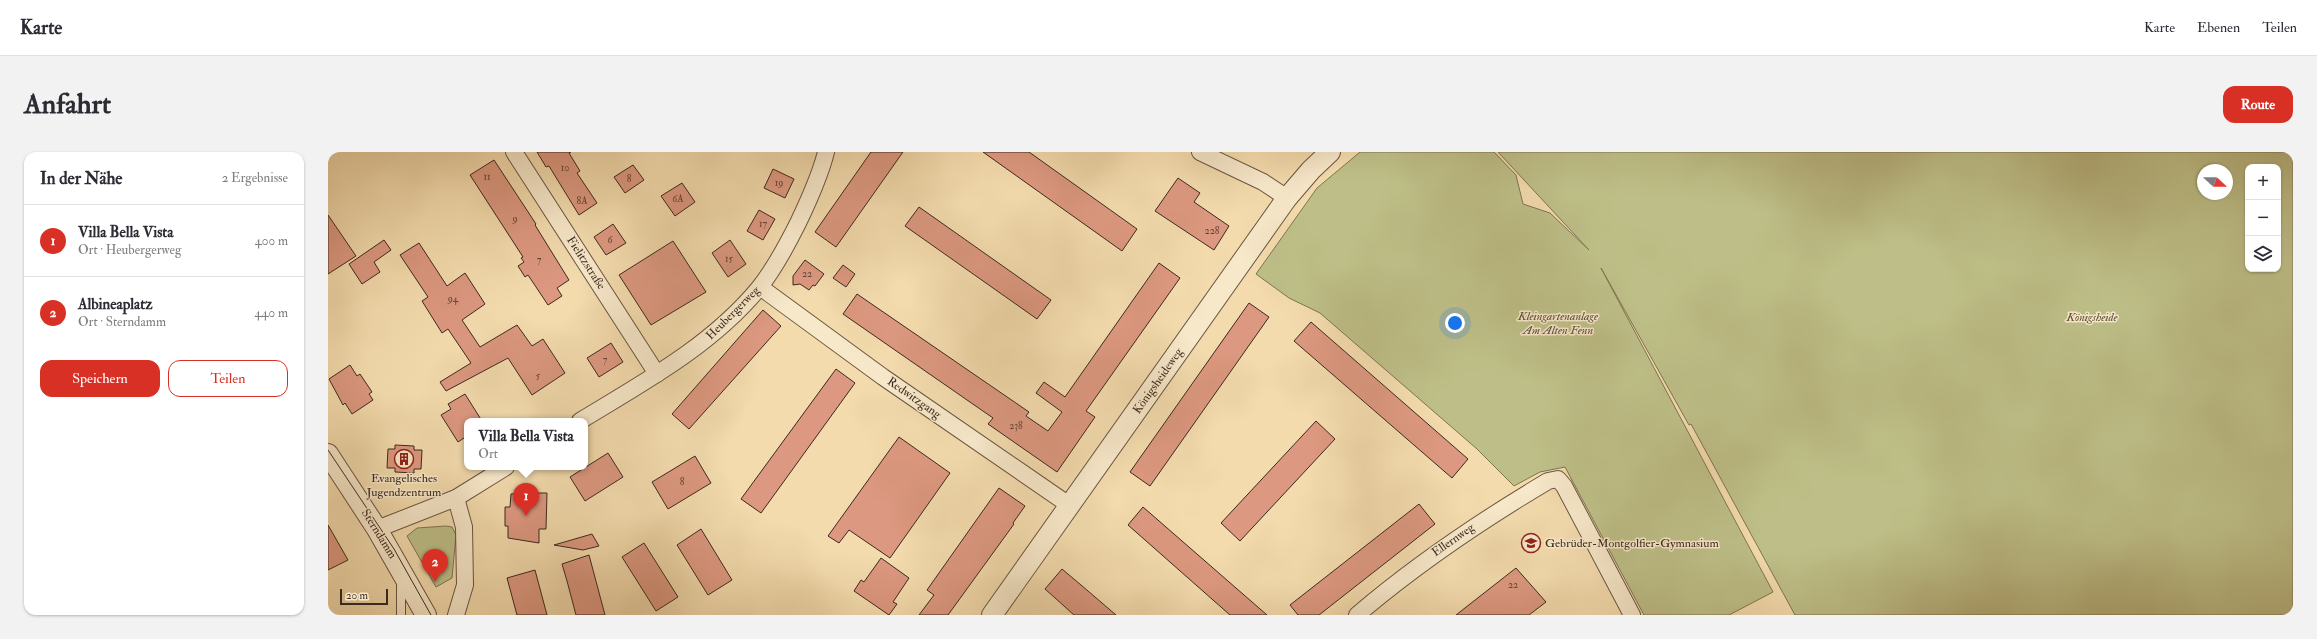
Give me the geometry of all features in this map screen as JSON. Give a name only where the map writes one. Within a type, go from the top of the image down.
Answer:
[{"type":"street","name":"Fielitzstraße","points":[[514,152],[657,374]]},
{"type":"street","name":"Heubergerweg","points":[[585,418],[690,353],[712,335],[760,287],[790,240],[804,211],[826,152]]},
{"type":"street","points":[[1200,152],[1263,182],[1287,198]]},
{"type":"street","name":"Königsheideweg","points":[[992,615],[1287,198],[1311,170],[1330,152]]},
{"type":"street","name":"Redwitzgang","points":[[760,287],[884,377],[1069,505]]},
{"type":"street","name":"Sterndamm","points":[[328,454],[377,529],[426,615]]},
{"type":"street","points":[[377,529],[456,498],[501,470]]},
{"type":"street","name":"Ellernweg","points":[[1357,615],[1403,576],[1474,525],[1548,481],[1558,479],[1564,486],[1632,615]]},
{"type":"street","points":[[456,498],[464,527],[465,585],[456,615]]},
{"type":"lane","points":[[401,571],[401,615]]},
{"type":"green space","points":[[1360,152],[1494,152],[1516,175],[1523,204],[1550,213],[1589,250],[1498,152],[2293,152],[2293,615],[1795,615],[1691,424],[1689,425],[1601,268],[1773,592],[1729,615],[1644,615],[1565,467],[1540,472],[1514,486],[1477,449],[1320,313],[1289,298],[1256,274],[1317,188]]},
{"type":"green space","points":[[452,527],[456,535],[452,578],[436,587],[407,536],[417,528]]},
{"type":"building","points":[[537,152],[571,152],[569,153],[580,171],[577,173],[597,203],[579,215],[549,166],[546,167]]},
{"type":"building","points":[[871,152],[903,152],[836,247],[815,232]]},
{"type":"building","points":[[983,152],[1029,152],[1137,229],[1122,251]]},
{"type":"building","points":[[494,160],[536,224],[535,225],[569,280],[557,288],[562,296],[548,305],[528,275],[525,277],[518,266],[524,262],[521,258],[523,257],[470,175]]},
{"type":"building","points":[[633,165],[644,180],[625,193],[614,177]]},
{"type":"building","points":[[773,169],[794,179],[785,198],[764,188]]},
{"type":"building","points":[[1178,178],[1200,193],[1194,202],[1229,226],[1214,250],[1155,211]]},
{"type":"building","points":[[682,183],[695,202],[675,216],[661,196]]},
{"type":"building","points":[[919,207],[1051,300],[1037,319],[905,226]]},
{"type":"building","points":[[759,210],[775,219],[763,240],[747,231]]},
{"type":"building","points":[[328,215],[356,256],[328,274]]},
{"type":"building","points":[[613,224],[626,243],[606,255],[594,237]]},
{"type":"building","points":[[384,240],[391,250],[374,262],[380,272],[362,284],[349,264]]},
{"type":"building","points":[[730,240],[746,264],[728,277],[712,253]]},
{"type":"building","points":[[673,241],[706,292],[651,325],[619,275]]},
{"type":"building","points":[[419,243],[447,286],[465,273],[485,304],[462,320],[480,347],[517,325],[532,346],[543,339],[565,373],[532,395],[508,358],[446,391],[440,382],[471,363],[448,329],[442,333],[422,301],[428,297],[400,255]]},
{"type":"building","points":[[805,260],[824,274],[815,286],[813,285],[809,290],[800,284],[793,285],[793,276]]},
{"type":"building","points":[[1159,263],[1180,278],[1086,411],[1095,417],[1057,472],[988,424],[993,418],[843,314],[857,294],[1029,412],[1026,416],[1048,431],[1062,412],[1036,393],[1044,382],[1065,397]]},
{"type":"building","points":[[843,265],[855,274],[846,287],[833,278]]},
{"type":"building","points":[[1249,303],[1269,317],[1150,486],[1130,472]]},
{"type":"building","points":[[763,310],[781,326],[689,429],[672,414]]},
{"type":"building","points":[[1311,322],[1468,459],[1452,478],[1294,341]]},
{"type":"building","points":[[611,343],[623,362],[599,377],[587,358]]},
{"type":"building","points":[[350,365],[357,376],[360,374],[372,392],[369,394],[373,400],[352,414],[345,403],[343,405],[329,379]]},
{"type":"building","points":[[836,369],[855,383],[761,513],[741,499]]},
{"type":"building","points":[[465,394],[480,418],[464,418],[464,438],[458,442],[441,415],[451,409],[448,404]]},
{"type":"building","points":[[1316,421],[1335,439],[1240,541],[1221,523]]},
{"type":"building","points":[[899,437],[950,473],[890,558],[849,530],[839,543],[828,536]]},
{"type":"building","name":"Evangelisches Jugendzentrum","points":[[395,445],[414,446],[414,450],[422,450],[421,469],[414,469],[414,473],[395,472],[395,468],[387,468],[388,449],[395,449]]},
{"type":"building","points":[[608,453],[623,477],[585,501],[570,477],[581,470],[588,470],[588,466]]},
{"type":"building","points":[[695,456],[711,483],[668,509],[652,482]]},
{"type":"building","points":[[999,488],[1025,506],[1013,523],[1014,524],[948,615],[919,615],[934,595],[927,590]]},
{"type":"building","points":[[547,493],[546,529],[539,529],[539,543],[508,538],[508,526],[505,526],[505,507],[510,507],[511,494]]},
{"type":"building","points":[[1419,504],[1435,524],[1319,615],[1298,615],[1290,605]]},
{"type":"building","points":[[1143,507],[1267,615],[1230,615],[1128,525]]},
{"type":"building","points":[[328,525],[348,560],[328,570]]},
{"type":"building","points":[[701,529],[732,580],[708,595],[677,545]]},
{"type":"building","points":[[592,534],[599,546],[583,550],[554,545]]},
{"type":"building","points":[[644,543],[678,597],[656,611],[622,557]]},
{"type":"building","points":[[589,555],[605,615],[576,615],[562,564]]},
{"type":"building","points":[[881,558],[909,578],[893,602],[897,604],[889,615],[854,591],[861,580],[864,582]]},
{"type":"building","points":[[1516,568],[1546,602],[1529,615],[1456,615]]},
{"type":"building","points":[[1062,569],[1116,615],[1074,615],[1045,589]]},
{"type":"building","points":[[535,570],[547,615],[517,615],[507,578]]},
{"type":"tram line","points":[[328,450],[394,549],[431,615]]},
{"type":"place","name":"Evangelisches Jugendzentrum","points":[[404,459]]},
{"type":"place","name":"Villa Bella Vista","points":[[526,516]]},
{"type":"place","name":"Gebrüder-Montgolfier-Gymnasium","points":[[1531,543]]},
{"type":"place","name":"Albineaplatz","points":[[435,582]]},
{"type":"park label","name":"Königsheide","points":[[2092,317]]},
{"type":"park label","name":"Kleingartenanlage Am Alten Fenn","points":[[1558,323]]}]
